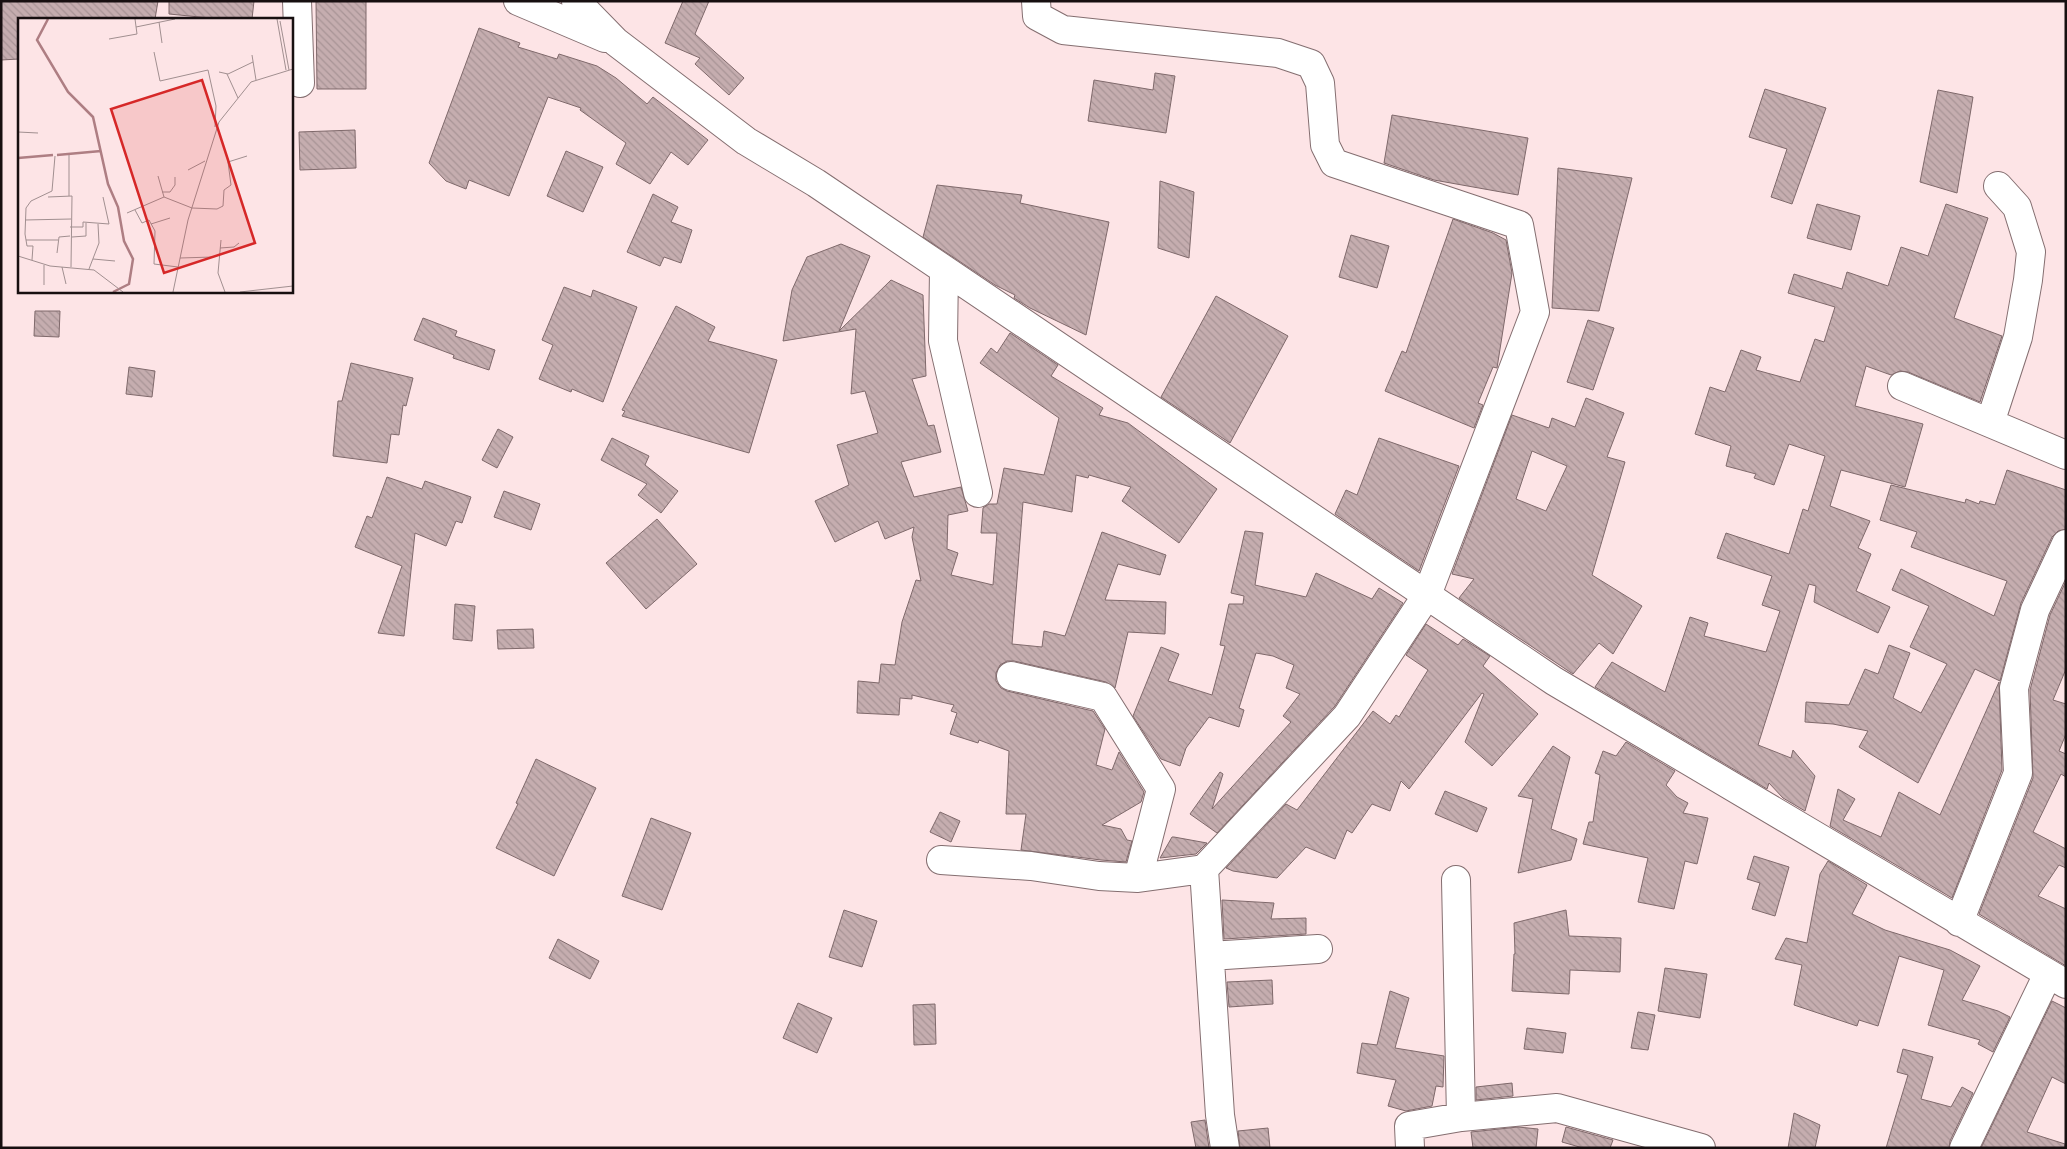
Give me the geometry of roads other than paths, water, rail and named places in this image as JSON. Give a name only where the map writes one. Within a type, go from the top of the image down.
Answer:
[{"type":"street","points":[[297,1],[300,83]]},
{"type":"street","points":[[518,1],[616,42]]},
{"type":"street","points":[[576,1],[616,42],[746,142],[816,183],[1554,681],[2057,979],[1964,1148]]},
{"type":"street","points":[[941,860],[1031,866],[1099,876],[1138,878],[1204,869],[1347,716],[1427,595],[1535,312],[1519,225],[1334,163],[1325,145],[1320,83],[1311,64],[1278,53],[1062,30],[1037,16],[1036,1]]},
{"type":"street","points":[[1990,423],[2018,337],[2031,252],[2017,207],[1998,186]]},
{"type":"street","points":[[944,270],[943,341],[978,493]]},
{"type":"street","points":[[1902,386],[2066,455]]},
{"type":"street","points":[[1959,922],[2018,773],[2014,688],[2035,610],[2066,544]]},
{"type":"street","points":[[1011,676],[1103,697],[1161,789],[1138,878]]},
{"type":"street","points":[[1204,869],[1220,1115],[1225,1148]]},
{"type":"street","points":[[1456,880],[1461,1117]]},
{"type":"street","points":[[1210,956],[1318,949]]},
{"type":"street","points":[[1410,1148],[1410,1126],[1461,1117],[1557,1108],[1701,1148]]}]
